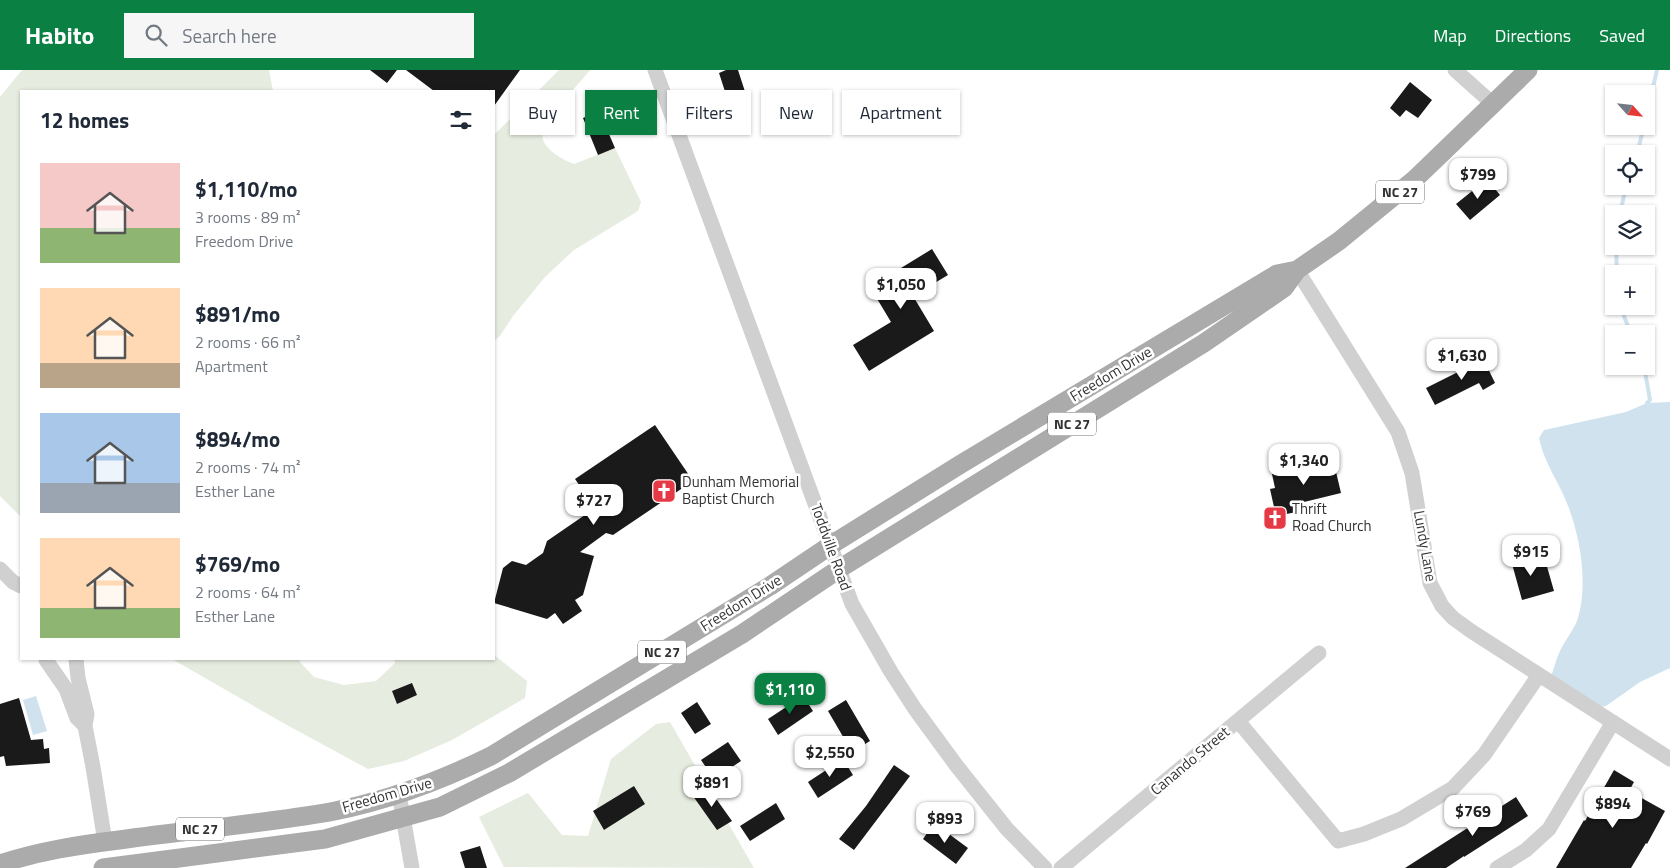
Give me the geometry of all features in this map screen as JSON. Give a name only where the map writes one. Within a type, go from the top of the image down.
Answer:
[{"type":"main road","name":"Freedom Drive","points":[[103,868],[325,839],[440,807],[509,773],[742,634],[839,569],[1204,343],[1284,288],[1297,270],[1339,241],[1415,179],[1528,70]]},
{"type":"main road","name":"Freedom Drive","points":[[0,864],[42,852],[105,842],[267,822],[322,813],[399,794],[444,779],[491,756],[770,586],[831,544],[1277,274],[1297,270]]},
{"type":"street","name":"Toddville Road","points":[[655,70],[852,604],[890,672],[915,709],[1006,828],[1045,868]]},
{"type":"street","points":[[1455,70],[1492,104]]},
{"type":"street","name":"Lundy Lane","points":[[1297,270],[1398,432],[1412,473],[1428,574],[1437,599],[1453,618],[1670,759]]},
{"type":"street","points":[[0,569],[17,584],[15,590],[20,597]]},
{"type":"street","name":"Canando Street","points":[[1061,868],[1319,653]]},
{"type":"street","points":[[47,660],[66,689],[77,718],[85,726]]},
{"type":"street","points":[[76,660],[78,678],[87,714],[85,726],[105,842]]},
{"type":"street","points":[[1238,721],[1338,841],[1364,834],[1401,819],[1453,788],[1484,755],[1540,675]]},
{"type":"street","points":[[1497,868],[1526,850],[1548,829],[1613,722]]},
{"type":"street","points":[[399,794],[412,868]]},
{"type":"shaded area","points":[[22,70],[269,70],[273,90],[20,90],[20,516],[0,496],[0,97]]},
{"type":"shaded area","points":[[559,70],[590,70],[573,90],[539,90]]},
{"type":"shaded area","points":[[510,119],[510,135],[543,135],[548,148],[558,156],[574,164],[615,148],[641,202],[638,211],[574,250],[545,277],[495,340],[495,134]]},
{"type":"shaded area","points":[[495,656],[527,681],[525,698],[452,740],[404,761],[368,769],[174,660],[299,660],[314,677],[344,685],[376,681],[395,663],[394,660],[495,660]]},
{"type":"shaded area","points":[[670,722],[754,868],[504,867],[479,817],[528,793],[562,835],[588,836],[611,759],[656,724]]},
{"type":"water","points":[[1670,402],[1670,668],[1640,682],[1606,706],[1601,707],[1551,677],[1562,647],[1578,618],[1583,588],[1581,555],[1574,523],[1563,494],[1546,459],[1539,438],[1544,430],[1626,412],[1647,403]]},
{"type":"water","points":[[36,696],[47,731],[33,735],[23,700]]},
{"type":"building","points":[[370,70],[397,70],[387,83]]},
{"type":"building","points":[[406,70],[520,70],[495,105],[495,90],[433,90]]},
{"type":"building","points":[[726,70],[738,70],[744,90],[725,90],[719,73]]},
{"type":"building","points":[[1410,82],[1432,100],[1418,118],[1406,110],[1400,117],[1390,108]]},
{"type":"building","points":[[590,135],[609,135],[615,148],[598,155]]},
{"type":"building","points":[[1487,179],[1500,195],[1470,220],[1456,204]]},
{"type":"building","points":[[932,249],[948,275],[913,296],[934,331],[869,371],[853,345],[891,322],[870,287]]},
{"type":"building","points":[[1481,354],[1495,383],[1483,390],[1479,383],[1435,405],[1426,388],[1474,364],[1472,359]]},
{"type":"building","points":[[655,425],[693,481],[613,535],[606,533],[580,552],[594,556],[583,595],[575,600],[582,611],[563,624],[555,613],[547,619],[495,603],[503,568],[512,561],[526,565],[543,553],[547,541],[595,508],[575,479]]},
{"type":"building","points":[[1333,459],[1341,493],[1300,503],[1302,511],[1276,516],[1270,489],[1275,488],[1272,474]]},
{"type":"building","points":[[1523,549],[1529,568],[1546,563],[1554,591],[1522,600],[1509,553]]},
{"type":"building","points":[[412,683],[417,695],[397,704],[392,691]]},
{"type":"building","points":[[803,696],[813,711],[778,735],[768,719]]},
{"type":"building","points":[[19,698],[31,740],[43,739],[44,749],[49,748],[50,763],[6,766],[4,756],[0,757],[0,704]]},
{"type":"building","points":[[846,700],[870,741],[852,752],[828,711]]},
{"type":"building","points":[[697,702],[711,724],[695,734],[681,713]]},
{"type":"building","points":[[728,742],[741,761],[714,779],[701,760]]},
{"type":"building","points":[[843,759],[853,775],[818,798],[808,782]]},
{"type":"building","points":[[894,765],[910,776],[854,850],[839,839],[866,806]]},
{"type":"building","points":[[1614,770],[1634,782],[1629,791],[1665,811],[1647,844],[1631,868],[1556,868],[1585,821]]},
{"type":"building","points":[[634,786],[645,804],[604,830],[593,811]]},
{"type":"building","points":[[707,786],[732,821],[717,830],[693,796]]},
{"type":"building","points":[[1516,797],[1528,816],[1464,857],[1446,868],[1405,868]]},
{"type":"building","points":[[776,803],[785,819],[750,841],[740,826]]},
{"type":"building","points":[[934,823],[968,848],[956,864],[923,839]]},
{"type":"building","points":[[480,846],[487,868],[465,868],[460,852]]},
{"type":"waterway","points":[[1654,85],[1657,70]]},
{"type":"waterway","points":[[1639,145],[1642,135]]},
{"type":"waterway","points":[[1622,205],[1624,195]]},
{"type":"waterway","points":[[1616,255],[1617,265]]},
{"type":"waterway","points":[[1624,315],[1627,325]]},
{"type":"waterway","points":[[1646,375],[1650,400],[1647,403],[1648,407]]},
{"type":"place","name":"Dunham Memorial Baptist Church","points":[[664,491]]},
{"type":"place","name":"Thrift Road Church","points":[[1275,518]]}]
